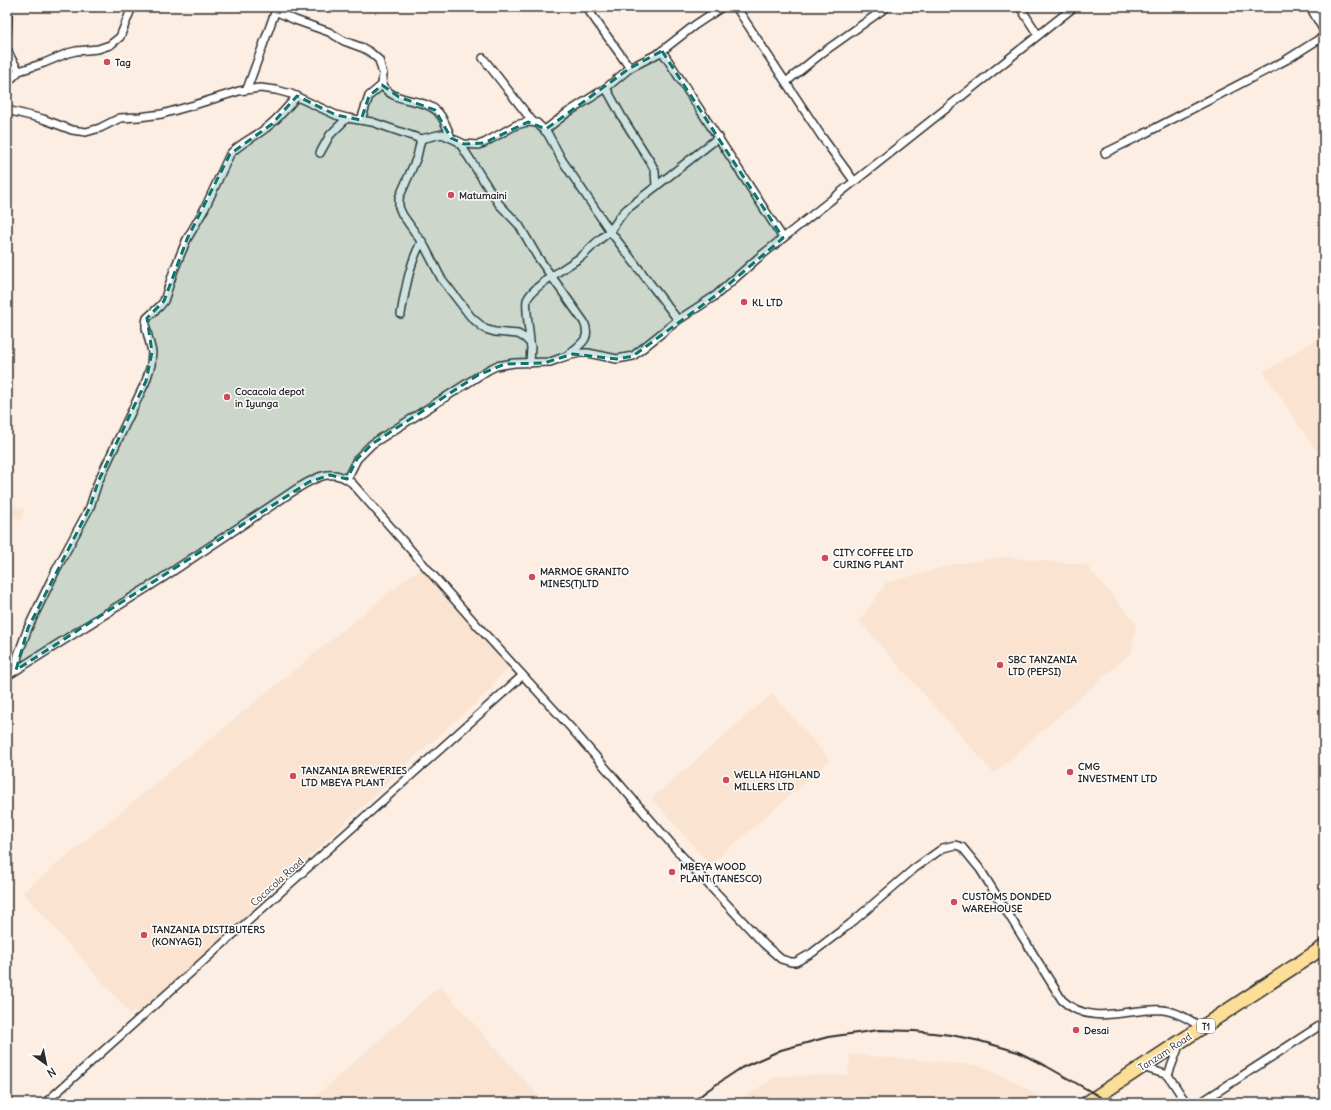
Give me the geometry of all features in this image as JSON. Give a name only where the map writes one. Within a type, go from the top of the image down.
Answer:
[{"type":"highway","name":"Tanzam Road","points":[[1087,1103],[1324,947]]},
{"type":"street","points":[[7,34],[8,7]]},
{"type":"street","points":[[7,83],[19,71],[68,53],[98,49],[110,45],[120,37],[132,7]]},
{"type":"street","points":[[586,7],[630,68]]},
{"type":"street","points":[[545,130],[567,113],[606,88],[630,68],[662,51],[694,25],[722,7]]},
{"type":"street","points":[[736,7],[822,137],[854,181]]},
{"type":"street","points":[[786,82],[822,53],[887,7]]},
{"type":"street","points":[[1020,7],[1038,35]]},
{"type":"street","points":[[347,479],[357,459],[372,444],[488,370],[504,364],[550,362],[574,354],[588,353],[617,359],[628,358],[637,354],[678,320],[715,296],[748,266],[1074,7]]},
{"type":"street","points":[[1310,7],[1324,31]]},
{"type":"street","points":[[247,89],[276,9],[295,20],[329,32],[344,41],[357,45],[370,52],[379,60],[384,74],[382,85],[369,96],[361,120]]},
{"type":"street","points":[[1105,153],[1286,60],[1324,36]]},
{"type":"street","points":[[7,49],[19,71]]},
{"type":"street","points":[[662,51],[783,238]]},
{"type":"street","points":[[483,58],[533,122],[537,123],[545,130],[562,160],[610,231],[678,320]]},
{"type":"street","points":[[382,85],[386,90],[399,97],[427,106],[437,112],[445,123],[451,138]]},
{"type":"street","points":[[7,110],[48,120],[72,130],[86,132],[100,128],[120,118],[162,114],[247,89],[260,88],[276,90],[297,96],[327,111],[347,118],[381,124],[421,139],[442,134],[459,142],[473,145],[484,143],[516,125],[533,122]]},
{"type":"street","points":[[606,88],[622,117],[652,163],[655,171],[656,186]]},
{"type":"street","points":[[16,670],[18,655],[28,628],[56,570],[90,507],[98,482],[146,381],[152,358],[146,328],[147,318],[164,301],[174,270],[187,238],[205,208],[230,154],[272,124],[281,116],[297,96]]},
{"type":"street","points":[[320,153],[330,135],[347,118]]},
{"type":"street","points":[[530,363],[530,343],[526,301],[552,276],[581,256],[610,231],[622,213],[719,137]]},
{"type":"street","points":[[421,139],[417,156],[398,202],[402,214],[422,241],[441,278],[476,322],[489,330],[522,336],[530,343]]},
{"type":"street","points":[[459,142],[499,204],[519,225],[537,256],[584,322],[588,332],[585,340],[567,356]]},
{"type":"street","points":[[401,314],[410,275],[417,251],[422,241]]},
{"type":"street","points":[[7,676],[161,579],[304,485],[320,476],[330,474],[339,475],[352,483],[522,676],[571,728],[686,860],[764,944],[781,959],[796,962],[812,953],[850,924],[924,861],[943,848],[951,845],[959,845],[965,849],[980,869],[1062,1000],[1071,1008],[1087,1014],[1105,1015],[1149,1010],[1164,1010],[1186,1017],[1203,1028]]},
{"type":"street","name":"Cocacola Road","points":[[44,1103],[522,676]]},
{"type":"street","points":[[1200,1103],[1324,1023]]},
{"type":"street","points":[[1168,1075],[1181,1041]]},
{"type":"street","points":[[1142,1067],[1168,1075],[1188,1103]]},
{"type":"highlighted area","points":[[662,51],[783,238],[715,296],[633,356],[617,359],[573,354],[544,363],[505,364],[478,375],[372,444],[357,459],[347,479],[330,475],[309,482],[16,670],[28,628],[90,507],[98,482],[146,381],[152,352],[147,318],[164,301],[187,239],[230,154],[272,124],[297,96],[336,115],[361,120],[369,96],[382,85],[399,97],[435,110],[451,138],[464,144],[484,143],[528,122],[546,129],[630,68]]},
{"type":"shaded area","points":[[1324,334],[1324,462],[1263,371],[1271,368]]},
{"type":"shaded area","points":[[7,504],[24,509],[21,519],[7,515]]},
{"type":"shaded area","points":[[1004,557],[1086,565],[1136,623],[1131,653],[994,773],[859,621],[886,583],[955,564]]},
{"type":"shaded area","points":[[424,565],[512,665],[492,684],[492,688],[410,761],[140,1017],[134,1010],[130,1013],[23,892]]},
{"type":"shaded area","points":[[772,694],[830,760],[710,865],[652,798]]},
{"type":"shaded area","points":[[440,986],[545,1103],[308,1103]]},
{"type":"shaded area","points":[[850,1054],[982,1066],[1022,1086],[1040,1097],[1032,1103],[735,1103],[777,1076],[848,1075]]},
{"type":"railway","points":[[691,1103],[741,1068],[781,1050],[828,1037],[879,1030],[914,1031],[951,1035],[980,1041],[1018,1052],[1111,1103]]},
{"type":"place","name":"Tag","points":[[107,62]]},
{"type":"place","name":"Matumaini","points":[[451,195]]},
{"type":"place","name":"KL LTD","points":[[744,302]]},
{"type":"place","name":"Cocacola depot in Iyunga","points":[[227,397]]},
{"type":"place","name":"CITY COFFEE LTD CURING PLANT","points":[[825,558]]},
{"type":"place","name":"MARMOE GRANITO MINES(T)LTD","points":[[532,577]]},
{"type":"place","name":"SBC TANZANIA LTD (PEPSI)","points":[[1000,665]]},
{"type":"place","name":"CMG INVESTMENT LTD","points":[[1070,772]]},
{"type":"place","name":"TANZANIA BREWERIES LTD MBEYA PLANT","points":[[293,776]]},
{"type":"place","name":"WELLA HIGHLAND MILLERS LTD","points":[[726,780]]},
{"type":"place","name":"MBEYA WOOD PLANT (TANESCO)","points":[[672,872]]},
{"type":"place","name":"CUSTOMS DONDED WAREHOUSE","points":[[954,902]]},
{"type":"place","name":"TANZANIA DISTIBUTERS (KONYAGI)","points":[[144,935]]},
{"type":"place","name":"Desai","points":[[1076,1030]]}]
